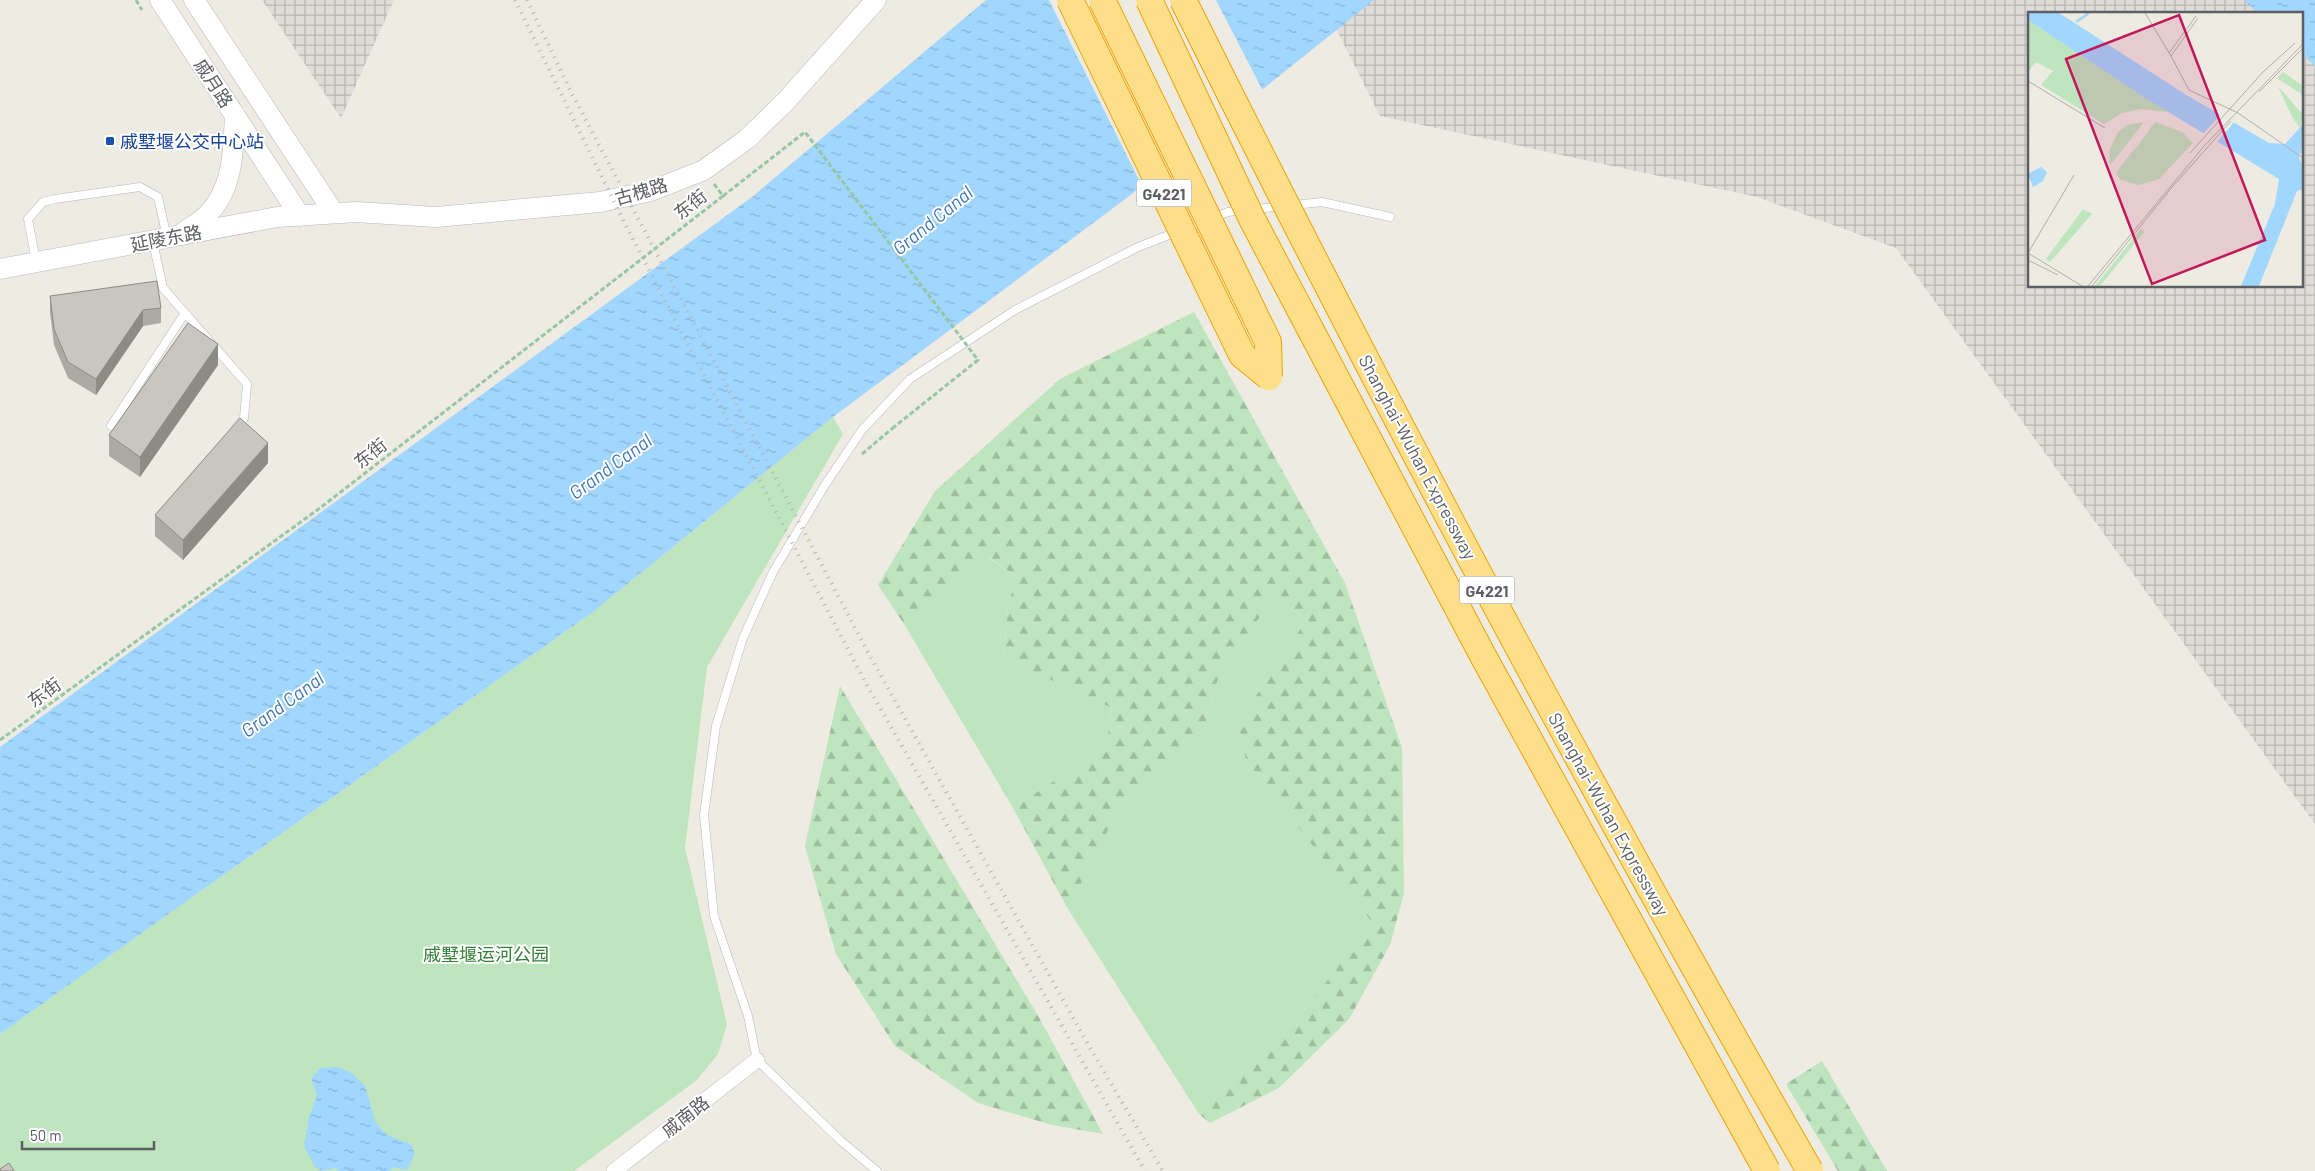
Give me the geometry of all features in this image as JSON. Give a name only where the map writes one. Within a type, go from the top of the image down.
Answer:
[{"type":"highway","name":"G4221","points":[[1070,0],[1242,355],[1269,377],[1268,342],[1102,0]]},
{"type":"highway","name":"Shanghai-Wuhan Expressway","points":[[1149,0],[1257,228],[1482,654],[1767,1171]]},
{"type":"highway","name":"Shanghai-Wuhan Expressway","points":[[1183,0],[1259,152],[1514,641],[1742,1053],[1810,1171]]},
{"type":"main road","name":"戚月路","points":[[160,0],[300,216]]},
{"type":"main road","name":"戚月路","points":[[194,0],[334,213]]},
{"type":"main road","name":"古槐路","points":[[334,213],[356,212],[436,217],[600,202],[651,191],[704,170],[754,133],[876,0]]},
{"type":"main road","points":[[166,238],[208,214],[223,192],[232,168],[235,115]]},
{"type":"main road","name":"延陵东路","points":[[0,269],[277,217],[334,213]]},
{"type":"street","name":"戚南路","points":[[614,1171],[757,1060]]},
{"type":"lane","points":[[36,262],[28,219],[43,202],[140,187],[158,197],[166,238],[163,288],[247,384],[244,418],[231,432]]},
{"type":"lane","points":[[877,1171],[841,1141],[757,1060],[748,1016],[714,916],[704,815],[716,726],[743,638],[773,572],[862,430],[910,379],[1015,310],[1138,247],[1228,212],[1322,202],[1390,217]]},
{"type":"lane","points":[[111,426],[185,313]]},
{"type":"path","points":[[723,196],[804,132],[978,360],[894,427]]},
{"type":"path","name":"东街","points":[[0,740],[320,508],[723,196],[704,170]]},
{"type":"shaded area","points":[[262,0],[394,0],[341,118]]},
{"type":"shaded area","points":[[1374,0],[2290,0],[2315,24],[2315,824],[1896,248],[1757,197],[1380,116],[1336,29]]},
{"type":"green space","points":[[1194,312],[1345,583],[1402,748],[1404,893],[1390,945],[1349,1019],[1279,1088],[1210,1123],[1199,1114],[1298,1019],[1372,922],[1246,760],[1238,723],[1307,619],[1275,597],[1221,668],[1202,736],[1123,800],[1068,909],[1013,808],[1106,747],[1112,708],[1004,658],[1008,603],[1018,578],[990,558],[904,624],[878,585],[935,491],[1060,379]]},
{"type":"green space","name":"戚墅堰运河公园","points":[[833,417],[843,434],[707,667],[685,848],[727,1024],[718,1054],[697,1080],[574,1171],[0,1171],[0,1034],[593,612]]},
{"type":"green space","points":[[989,558],[1018,578],[1008,603],[1004,657],[1112,708],[1106,747],[1013,808],[904,624]]},
{"type":"green space","points":[[1275,597],[1307,619],[1238,723],[1246,760],[1373,922],[1298,1019],[1199,1114],[1068,909],[1122,800],[1202,736],[1221,668]]},
{"type":"green space","points":[[840,686],[1037,1014],[1103,1134],[1052,1125],[978,1103],[895,1046],[836,954],[805,846]]},
{"type":"green space","points":[[1822,1061],[1887,1171],[1838,1171],[1786,1084]]},
{"type":"water","name":"Grand Canal","points":[[986,0],[1374,0],[1128,197],[833,417],[593,612],[0,1034],[0,747],[752,197]]},
{"type":"water","points":[[2244,0],[2315,0],[2315,66],[2302,54],[2302,12],[2257,12]]},
{"type":"water","points":[[337,1067],[352,1073],[365,1086],[376,1123],[387,1135],[411,1144],[415,1154],[407,1170],[394,1167],[389,1171],[340,1171],[335,1168],[322,1171],[315,1167],[304,1146],[309,1117],[317,1095],[311,1079],[320,1068]]},
{"type":"pier","points":[[1049,0],[1216,0],[1263,91],[1143,188]]},
{"type":"building","points":[[157,281],[161,308],[143,310],[96,379],[68,362],[54,329],[50,296]]},
{"type":"building","points":[[188,323],[218,344],[140,457],[109,435]]},
{"type":"building","points":[[240,418],[268,443],[183,540],[155,515]]},
{"type":"building","points":[[9,1163],[14,1171],[0,1171],[0,1169]]},
{"type":"railway","points":[[515,0],[625,224],[863,678],[1145,1171]]},
{"type":"railway","points":[[527,0],[571,92],[871,658],[1090,1048],[1163,1171]]},
{"type":"place","name":"戚墅堰公交中心站","points":[[110,141]]}]
